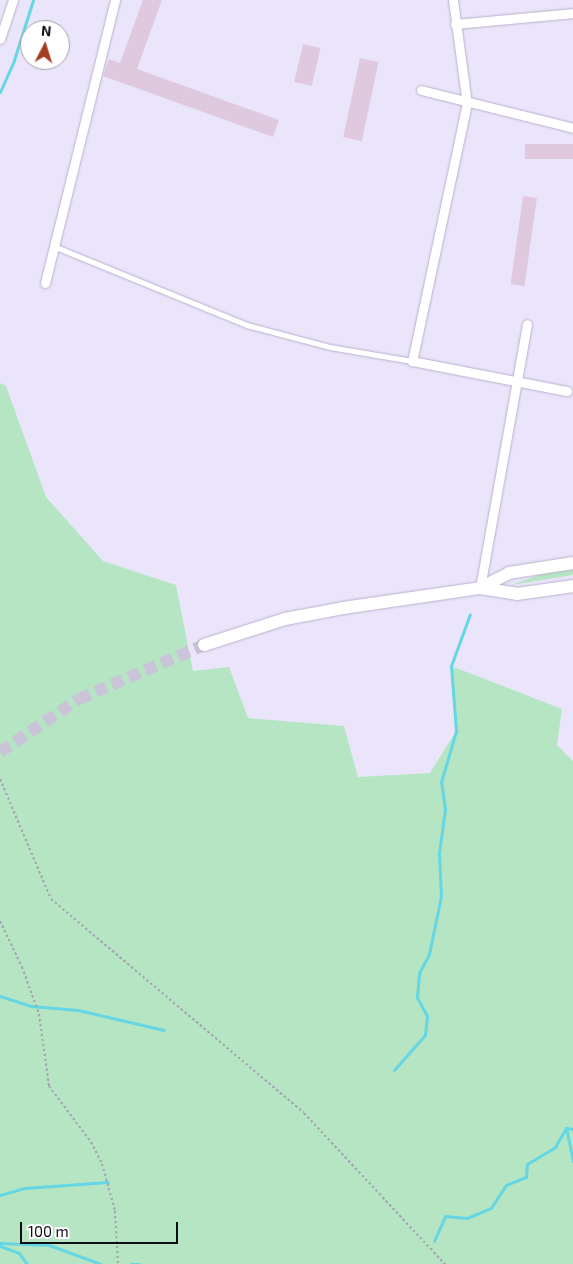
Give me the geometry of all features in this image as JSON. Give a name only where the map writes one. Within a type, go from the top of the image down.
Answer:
[{"type":"main road","points":[[480,588],[509,573],[573,563]]},
{"type":"main road","points":[[204,645],[285,619],[480,588],[517,594],[573,586]]},
{"type":"street","points":[[0,39],[13,0]]},
{"type":"street","points":[[45,283],[56,247],[115,0]]},
{"type":"street","points":[[453,0],[467,103],[412,361],[566,391]]},
{"type":"street","points":[[455,24],[573,13]]},
{"type":"street","points":[[421,90],[573,128]]},
{"type":"street","points":[[480,588],[527,324]]},
{"type":"lane","points":[[56,247],[246,325],[330,347],[412,361]]},
{"type":"path","points":[[0,779],[52,898],[304,1113],[445,1264]]},
{"type":"path","points":[[0,921],[22,967],[39,1014],[50,1086],[91,1142],[102,1164],[115,1211],[118,1264]]},
{"type":"green space","points":[[0,383],[6,386],[46,497],[103,561],[176,585],[193,671],[229,667],[248,718],[344,726],[358,777],[430,773],[456,731],[451,666],[562,709],[557,745],[573,761],[573,1264],[0,1264]]},
{"type":"green space","points":[[573,569],[573,575],[511,585],[547,572]]},
{"type":"building","points":[[143,0],[162,0],[137,69],[279,120],[273,137],[103,76],[109,59],[120,63]]},
{"type":"building","points":[[303,44],[321,48],[312,86],[294,82]]},
{"type":"building","points":[[360,58],[379,62],[362,141],[343,137]]},
{"type":"building","points":[[525,144],[573,144],[573,159],[525,159]]},
{"type":"building","points":[[523,196],[537,198],[524,286],[511,284]]},
{"type":"waterway","points":[[0,92],[14,60],[33,0]]},
{"type":"waterway","points":[[394,1070],[425,1035],[427,1016],[417,997],[419,973],[429,954],[441,896],[439,853],[445,809],[441,782],[456,731],[451,666],[470,614]]},
{"type":"waterway","points":[[0,996],[31,1006],[78,1010],[164,1030]]},
{"type":"waterway","points":[[566,1128],[573,1161]]},
{"type":"waterway","points":[[434,1241],[445,1216],[467,1218],[491,1208],[506,1185],[526,1177],[527,1164],[555,1147],[566,1128],[573,1129]]},
{"type":"waterway","points":[[0,1195],[25,1188],[108,1182]]},
{"type":"waterway","points":[[0,1243],[49,1245],[101,1264]]},
{"type":"waterway","points":[[0,1246],[19,1253],[27,1264]]},
{"type":"waterway","points":[[131,1264],[139,1264]]},
{"type":"tunnel","points":[[0,752],[79,699],[204,645]]}]
